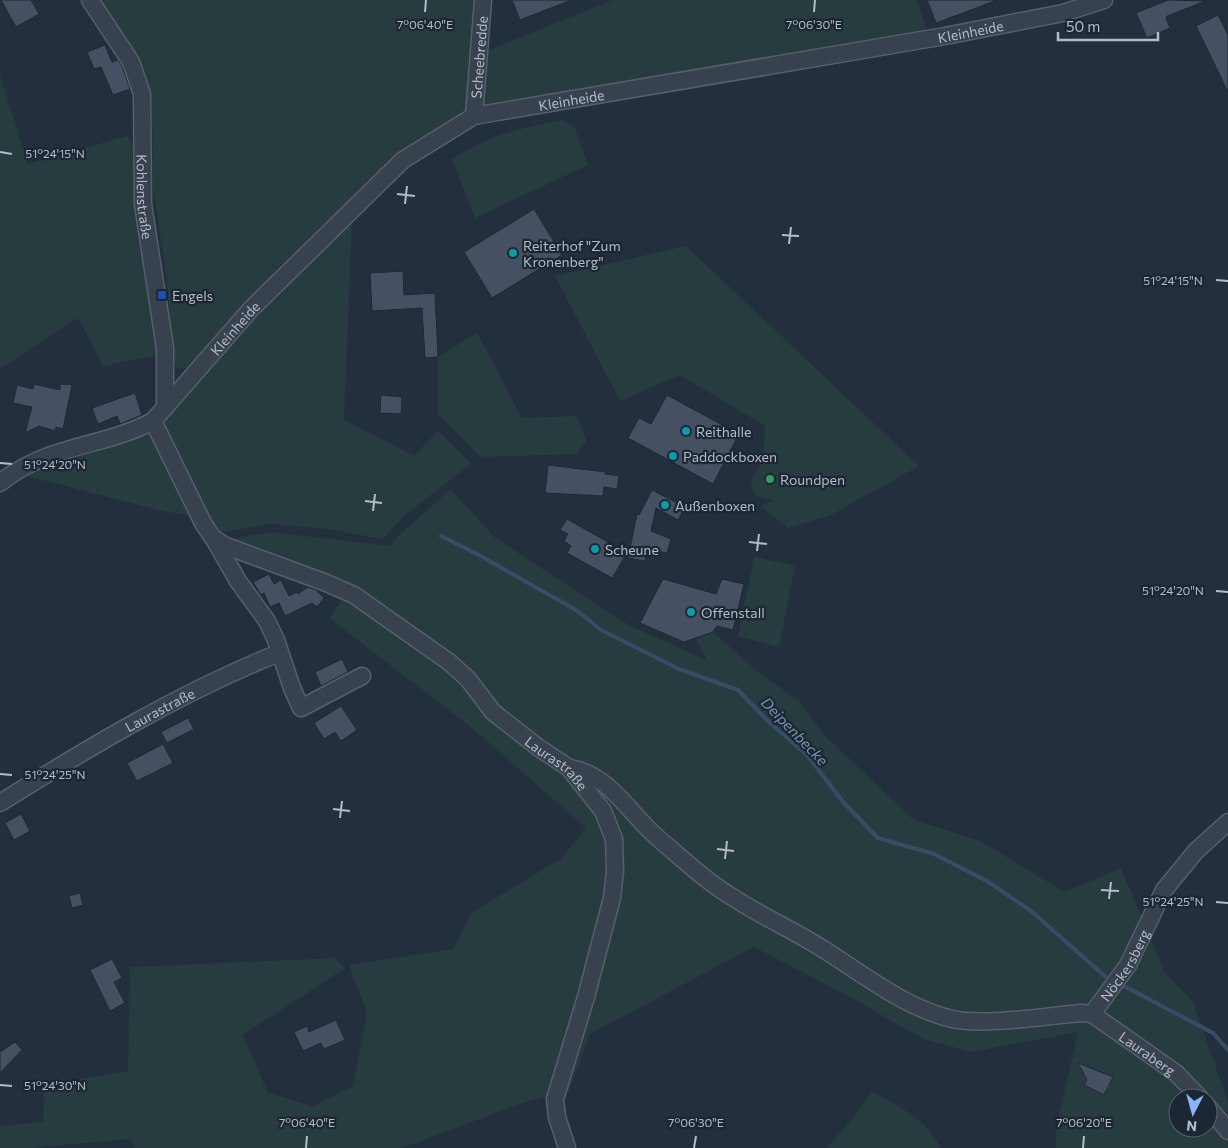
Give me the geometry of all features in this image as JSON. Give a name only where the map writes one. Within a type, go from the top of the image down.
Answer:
[{"type":"street","name":"Kohlenstraße","points":[[90,0],[131,62],[142,94],[143,204],[165,348],[165,407]]},
{"type":"street","name":"Scheebredde","points":[[474,116],[483,0]]},
{"type":"street","name":"Kleinheide","points":[[153,421],[251,310],[402,160],[474,116],[945,36],[1063,12],[1104,0]]},
{"type":"street","points":[[0,483],[20,467],[43,456],[133,430],[153,421],[203,523],[238,581],[267,621],[301,708],[362,676]]},
{"type":"street","name":"Laurastraße","points":[[213,538],[254,558],[324,582],[354,595],[449,662],[468,679],[494,712],[569,768],[603,811],[614,839],[615,871],[612,898],[588,990],[555,1099],[557,1117],[567,1148]]},
{"type":"street","name":"Laurastraße","points":[[0,803],[181,699],[247,666],[279,653]]},
{"type":"street","points":[[569,768],[582,770],[596,777],[657,837],[736,900],[783,924],[896,994],[932,1013],[954,1019],[973,1020],[1081,1013],[1092,1014]]},
{"type":"street","name":"Nöckersberg","points":[[1092,1014],[1128,965],[1164,890],[1196,851],[1228,822]]},
{"type":"street","name":"Lauraberg","points":[[1092,1014],[1176,1073],[1190,1088]]},
{"type":"street","points":[[1218,1119],[1228,1131]]},
{"type":"green space","points":[[98,0],[480,0],[471,113],[364,190],[278,269],[263,257],[278,270],[191,368],[178,369],[174,365],[166,275],[153,187],[152,104],[138,59]]},
{"type":"green space","points":[[612,0],[917,0],[927,31],[737,62],[480,108],[484,52]]},
{"type":"green space","points":[[0,75],[28,164],[127,136],[136,149],[157,355],[103,366],[78,318],[0,369]]},
{"type":"green space","points":[[563,120],[574,126],[588,165],[475,218],[452,159],[493,138],[532,126]]},
{"type":"green space","points":[[352,222],[344,420],[414,456],[438,431],[471,464],[405,515],[383,539],[327,529],[271,524],[218,533],[172,450],[164,418],[258,313]]},
{"type":"green space","points":[[686,246],[919,466],[831,515],[788,528],[760,506],[774,500],[764,499],[756,495],[751,484],[753,475],[759,468],[762,458],[765,426],[680,375],[620,401],[555,276]]},
{"type":"green space","points":[[477,333],[522,418],[577,416],[587,441],[576,454],[480,457],[438,414],[438,357]]},
{"type":"green space","points":[[151,433],[194,516],[162,511],[23,475]]},
{"type":"green space","points":[[451,489],[494,537],[630,626],[707,660],[696,638],[713,632],[759,673],[798,700],[824,735],[914,820],[981,841],[1064,892],[1121,868],[1165,973],[1193,1002],[1228,1102],[1228,1148],[1056,1148],[1056,1129],[1078,1032],[972,1052],[923,1039],[845,994],[754,947],[590,1034],[569,1091],[523,1103],[402,1148],[135,1148],[130,1139],[30,1148],[0,1148],[0,1126],[43,1122],[44,1085],[128,1071],[130,967],[335,958],[345,968],[243,1035],[268,1093],[313,1106],[353,1086],[367,1013],[349,965],[453,949],[471,913],[562,858],[586,828],[472,728],[329,618],[350,589],[224,540],[271,532],[391,546],[398,536]]},
{"type":"green space","points":[[754,557],[795,566],[779,647],[738,636]]},
{"type":"green space","points":[[871,1092],[892,1102],[920,1121],[941,1148],[827,1148],[858,1112]]},
{"type":"building","points":[[1,0],[31,0],[39,14],[16,27]]},
{"type":"building","points":[[512,0],[569,0],[569,1],[520,20]]},
{"type":"building","points":[[927,0],[994,0],[995,1],[936,23]]},
{"type":"building","points":[[1168,0],[1206,1],[1167,16],[1170,28],[1147,38],[1136,13]]},
{"type":"building","points":[[1218,15],[1228,35],[1228,92],[1196,26]]},
{"type":"building","points":[[105,45],[112,62],[118,60],[122,66],[130,89],[113,95],[101,67],[94,69],[87,52]]},
{"type":"building","name":"Reiterhof \"Zum Kronenberg\"","points":[[534,209],[562,255],[492,298],[464,252]]},
{"type":"building","points":[[403,271],[404,295],[435,293],[438,357],[425,358],[422,308],[372,311],[370,273]]},
{"type":"building","points":[[34,384],[60,390],[60,384],[72,385],[63,429],[56,427],[55,431],[39,426],[25,433],[32,407],[13,403],[17,385],[33,389]]},
{"type":"building","points":[[135,393],[142,415],[120,424],[117,416],[98,424],[92,408]]},
{"type":"building","points":[[381,395],[402,397],[401,414],[380,413]]},
{"type":"building","name":"Reithalle","points":[[667,395],[739,434],[713,484],[628,438],[639,418],[651,424]]},
{"type":"building","points":[[548,465],[606,472],[605,474],[619,476],[617,489],[604,487],[603,496],[545,493]]},
{"type":"building","points":[[652,490],[685,507],[678,520],[656,508],[651,531],[671,539],[667,553],[647,549],[645,561],[628,558],[637,514],[639,515]]},
{"type":"building","name":"Scheune","points":[[567,519],[627,553],[612,578],[567,553],[571,546],[564,541],[568,534],[560,530]]},
{"type":"building","points":[[269,574],[274,584],[281,580],[289,596],[297,592],[298,594],[308,587],[316,590],[324,598],[317,607],[312,603],[285,616],[279,603],[270,607],[264,593],[261,595],[253,582]]},
{"type":"building","name":"Offenstall","points":[[663,579],[716,594],[722,579],[744,584],[733,630],[717,626],[713,632],[684,642],[640,623]]},
{"type":"building","points":[[342,659],[348,672],[321,686],[315,672]]},
{"type":"building","points":[[341,706],[357,730],[341,741],[335,732],[324,739],[314,723]]},
{"type":"building","points":[[188,718],[194,729],[167,743],[161,732]]},
{"type":"building","points":[[163,744],[173,763],[137,781],[127,763]]},
{"type":"building","points":[[21,814],[30,831],[14,840],[5,823]]},
{"type":"building","points":[[80,893],[83,905],[72,908],[69,896]]},
{"type":"building","points":[[112,959],[122,978],[114,982],[125,1003],[110,1011],[90,970]]},
{"type":"building","points":[[336,1020],[345,1040],[324,1049],[321,1043],[303,1051],[294,1032],[307,1026],[309,1032]]},
{"type":"building","points":[[15,1042],[22,1050],[0,1073],[0,1052]]},
{"type":"building","points":[[1078,1063],[1113,1077],[1104,1095],[1084,1085],[1087,1080]]},
{"type":"waterway","name":"Deipenbecke","points":[[441,536],[477,554],[576,610],[601,630],[679,669],[738,690],[768,721],[807,755],[844,803],[878,838],[934,854],[987,881],[1031,911],[1106,977]]},
{"type":"waterway","name":"Deipenbecke","points":[[1120,984],[1213,1033],[1228,1050]]},
{"type":"place","name":"Reiterhof \"Zum Kronenberg\"","points":[[513,253]]},
{"type":"place","name":"Engels","points":[[162,295]]},
{"type":"place","name":"Reithalle","points":[[686,431]]},
{"type":"place","name":"Paddockboxen","points":[[673,456]]},
{"type":"place","name":"Roundpen","points":[[770,479]]},
{"type":"place","name":"Außenboxen","points":[[665,505]]},
{"type":"place","name":"Scheune","points":[[595,549]]},
{"type":"place","name":"Offenstall","points":[[691,612]]}]
